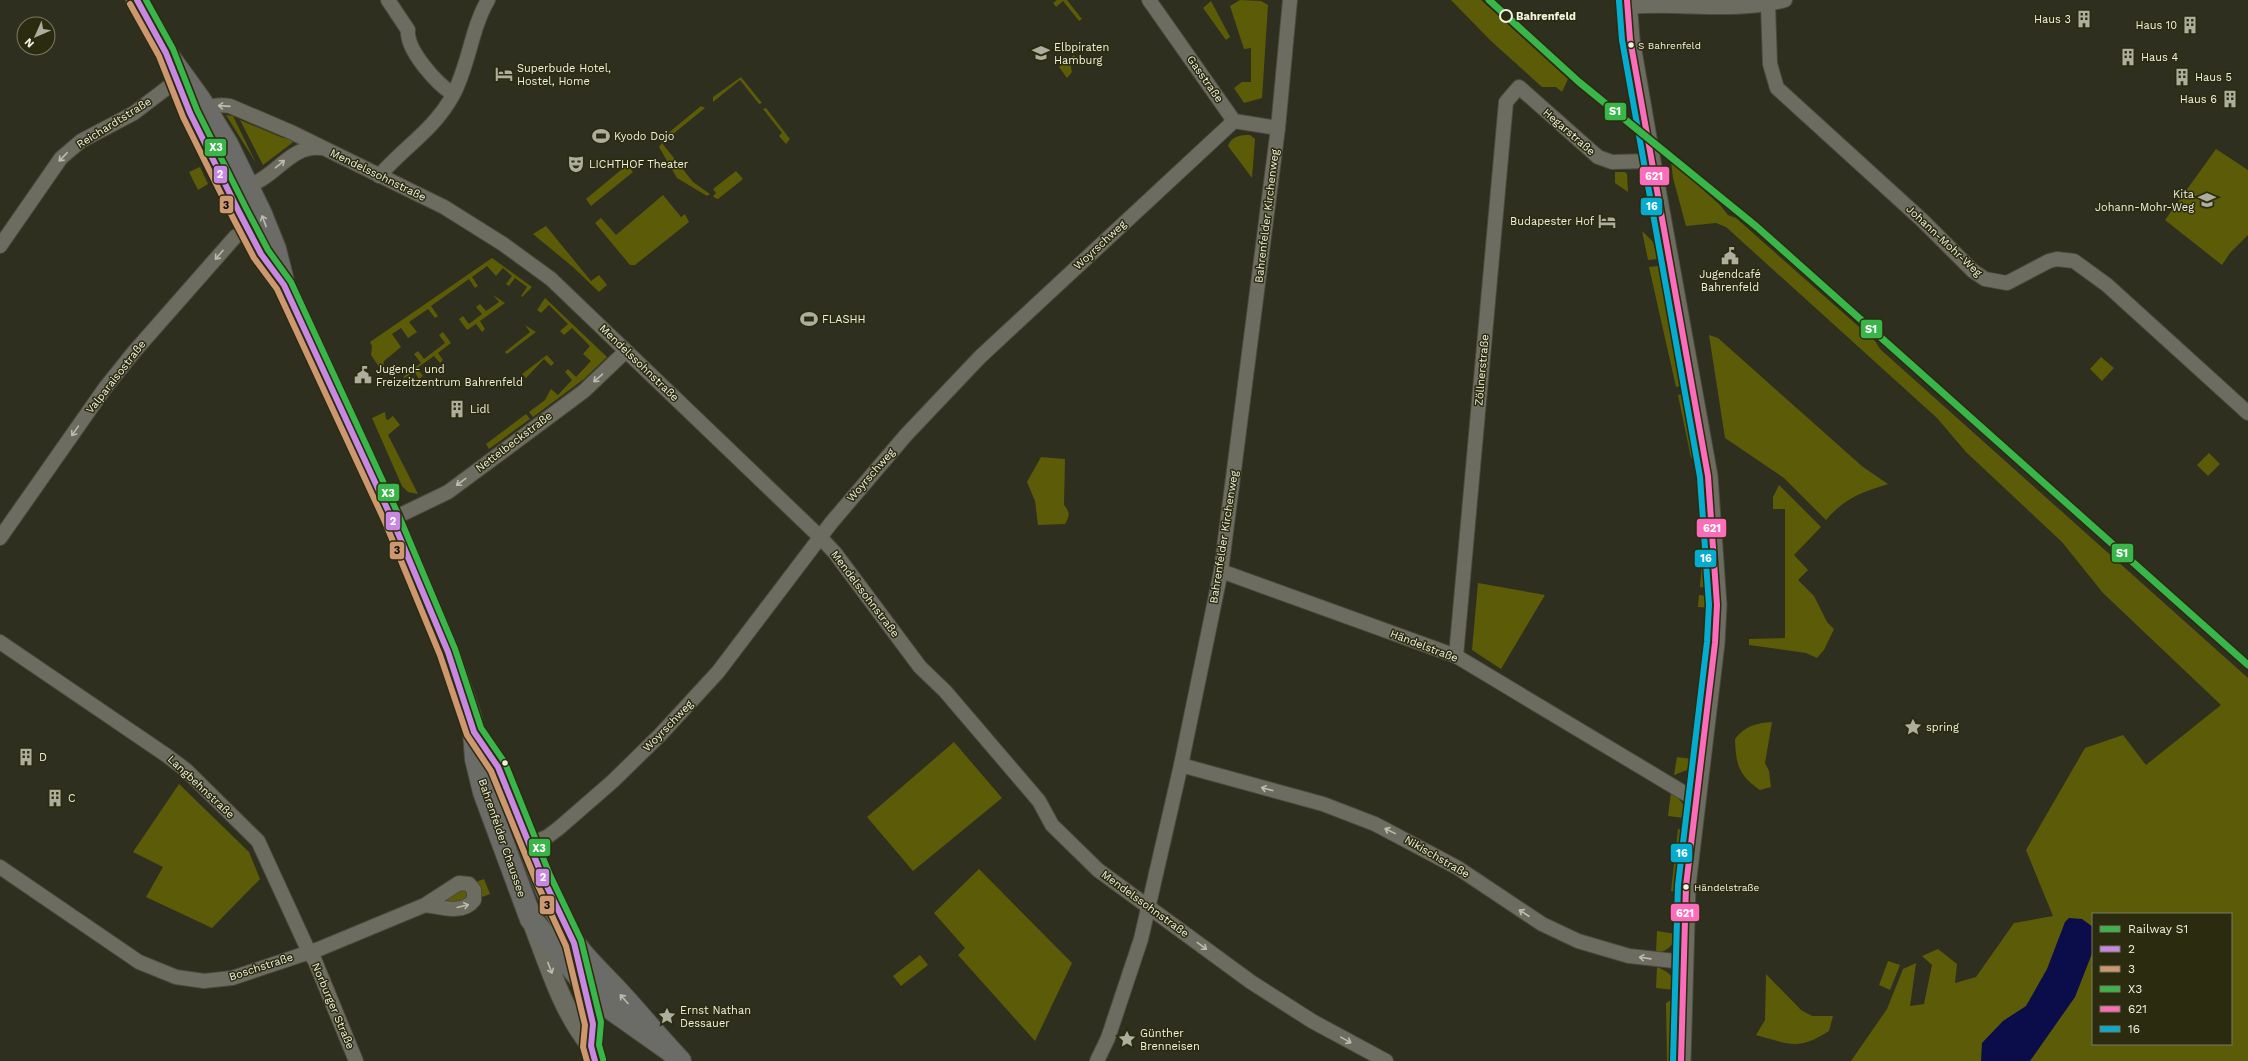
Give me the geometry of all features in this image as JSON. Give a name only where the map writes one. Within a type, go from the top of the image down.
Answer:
[{"type":"main road","name":"Bahrenfelder Chaussee","points":[[137,0],[166,53],[206,110],[227,144],[248,186],[275,249],[284,285],[392,519],[448,652],[474,732],[476,759],[484,792],[531,919],[581,979],[610,1008],[674,1055]]},
{"type":"main road","name":"Bahrenfelder Chaussee","points":[[166,53],[176,81],[220,175],[261,254],[284,285]]},
{"type":"main road","name":"Bahrenfelder Chaussee","points":[[474,732],[498,767],[529,844],[566,929],[574,943]]},
{"type":"main road","points":[[574,943],[589,963],[622,996],[674,1055]]},
{"type":"street","points":[[388,0],[408,30],[408,37],[420,59],[436,81],[453,94]]},
{"type":"street","points":[[380,176],[394,159],[434,125],[453,94],[464,68],[479,19],[488,0]]},
{"type":"street","name":"Gasstraße","points":[[1149,0],[1234,121]]},
{"type":"street","name":"Bahrenfelder Kirchenweg","points":[[1096,1061],[1108,1038],[1135,960],[1181,765],[1221,571],[1278,128],[1290,0]]},
{"type":"street","points":[[1681,1061],[1681,994],[1684,962],[1686,886],[1715,638],[1717,605],[1713,530],[1708,476],[1650,161],[1630,39],[1628,3],[1724,8],[1768,5],[1784,0]]},
{"type":"street","name":"Johann-Mohr-Weg","points":[[1768,5],[1770,64],[1777,88],[1922,220],[1973,271],[1985,279],[2007,283],[2049,261],[2061,259],[2074,261],[2107,285],[2248,413]]},
{"type":"street","name":"Reichardtstraße","points":[[0,246],[61,158],[81,141],[134,113],[176,81]]},
{"type":"street","name":"Hegarstraße","points":[[1519,87],[1598,157],[1612,162],[1650,161]]},
{"type":"street","name":"Zöllnerstraße","points":[[1456,656],[1506,102],[1519,87]]},
{"type":"street","name":"Mendelssohnstraße","points":[[206,110],[221,104],[230,106],[324,149],[444,207],[503,244],[551,279],[820,537],[839,559],[920,667],[944,691],[1039,801],[1052,825],[1098,870],[1278,1000],[1386,1061]]},
{"type":"street","points":[[200,134],[200,121],[206,110]]},
{"type":"street","points":[[1234,121],[1278,128]]},
{"type":"street","name":"Woyrschweg","points":[[529,844],[547,837],[560,828],[617,777],[680,714],[739,646],[820,537],[891,451],[980,357],[1234,121]]},
{"type":"street","name":"Mendelssohnstraße","points":[[248,186],[263,179],[284,161],[303,149],[311,147],[324,149]]},
{"type":"street","points":[[220,175],[238,186],[248,186]]},
{"type":"street","name":"Valparaisostraße","points":[[0,538],[105,388],[128,359],[235,237],[248,229]]},
{"type":"street","name":"Nettelbeckstraße","points":[[392,519],[448,492],[584,391],[626,351]]},
{"type":"street","name":"Händelstraße","points":[[1221,571],[1456,656],[1696,800]]},
{"type":"street","name":"Langbehnstraße","points":[[0,642],[166,754],[186,770],[258,841],[309,952]]},
{"type":"street","name":"Nikischstraße","points":[[1181,765],[1322,804],[1369,821],[1423,848],[1542,924],[1578,941],[1629,956],[1684,962]]},
{"type":"street","name":"Boschstraße","points":[[0,867],[139,962],[176,977],[204,981],[232,978],[309,952],[425,905]]},
{"type":"street","name":"Bahrenfelder Chaussee","points":[[531,919],[563,1000],[593,1054]]},
{"type":"street","name":"Bahrenfelder Chaussee","points":[[574,943],[581,979],[593,1024],[593,1054]]},
{"type":"street","name":"Norburger Straße","points":[[309,952],[315,961],[356,1061]]},
{"type":"shaded area","points":[[1057,0],[1067,0],[1082,19],[1079,21],[1063,1],[1056,7],[1053,3]]},
{"type":"shaded area","points":[[1240,0],[1261,1],[1268,5],[1262,98],[1244,103],[1234,88],[1242,82],[1251,82],[1251,48],[1244,49],[1230,6]]},
{"type":"shaded area","points":[[1451,0],[1481,0],[1568,79],[1562,92],[1556,87],[1542,87],[1491,41]]},
{"type":"shaded area","points":[[1211,1],[1230,37],[1226,40],[1203,8]]},
{"type":"shaded area","points":[[1074,55],[1076,58],[1070,63],[1072,72],[1067,78],[1059,67]]},
{"type":"shaded area","points":[[741,77],[762,103],[759,104],[740,80],[713,102],[713,97]]},
{"type":"shaded area","points":[[701,106],[705,108],[662,143],[661,139]]},
{"type":"shaded area","points":[[766,108],[790,139],[786,144],[779,136],[782,133],[763,109]]},
{"type":"shaded area","points":[[226,115],[233,116],[256,163]]},
{"type":"shaded area","points":[[240,120],[283,138],[296,140],[263,165]]},
{"type":"shaded area","points":[[1250,135],[1255,139],[1252,178],[1228,146],[1234,138]]},
{"type":"shaded area","points":[[662,143],[693,182],[710,194],[707,196],[677,178],[659,147]]},
{"type":"shaded area","points":[[2216,149],[2248,170],[2248,235],[2230,253],[2222,265],[2165,220]]},
{"type":"shaded area","points":[[1671,161],[1720,205],[1728,215],[1736,218],[1875,341],[1880,349],[2248,678],[2248,1061],[1851,1061],[1887,1009],[1903,969],[1916,963],[1910,1006],[1924,1004],[1932,965],[1922,956],[1938,949],[1957,964],[1955,983],[1976,977],[2014,923],[2053,916],[2026,850],[2085,748],[2123,735],[2146,765],[2221,705],[2103,593],[2062,542],[1966,452],[1937,418],[1726,227],[1716,223],[1686,226],[1673,178]]},
{"type":"shaded area","points":[[627,165],[633,172],[591,206],[586,199]]},
{"type":"shaded area","points":[[200,167],[208,184],[198,190],[189,172]]},
{"type":"shaded area","points":[[736,171],[743,179],[718,199],[715,198],[713,196],[716,193],[713,189]]},
{"type":"shaded area","points":[[1615,172],[1625,172],[1627,174],[1628,192],[1615,183]]},
{"type":"shaded area","points":[[663,195],[681,217],[685,214],[689,222],[635,265],[630,265],[595,223],[601,218],[616,235]]},
{"type":"shaded area","points":[[546,226],[591,281],[599,275],[607,285],[599,292],[573,267],[533,234]]},
{"type":"shaded area","points":[[1642,231],[1653,242],[1658,259],[1648,260]]},
{"type":"shaded area","points":[[492,258],[532,287],[522,297],[521,296],[527,287],[515,278],[509,286],[506,284],[512,276],[503,268],[496,276],[487,266],[472,277],[478,286],[475,288],[469,279],[431,306],[438,316],[435,318],[428,309],[409,322],[417,332],[408,338],[401,328],[392,334],[401,347],[384,361],[383,367],[386,377],[371,355],[372,346],[370,342]]},
{"type":"shaded area","points":[[1658,266],[1681,386],[1676,387],[1649,267]]},
{"type":"shaded area","points":[[493,295],[505,303],[480,321],[485,329],[482,332],[476,324],[467,330],[459,319],[463,316],[469,324],[482,314],[476,307],[480,304],[486,311],[499,302]]},
{"type":"shaded area","points":[[545,298],[607,357],[584,379],[533,417],[529,412],[545,400],[551,389],[558,395],[572,380],[565,372],[568,369],[576,377],[591,361],[583,354],[590,346],[572,328],[564,335],[560,331],[568,324],[549,305],[541,313],[537,310]]},
{"type":"shaded area","points":[[525,325],[536,332],[507,354],[505,352],[530,332]]},
{"type":"shaded area","points":[[443,332],[451,343],[438,353],[443,360],[440,363],[434,356],[417,368],[423,376],[419,379],[414,371],[405,378],[403,377],[421,363],[414,354],[418,351],[424,359],[445,343],[439,335]]},
{"type":"shaded area","points":[[1709,335],[1718,338],[1863,467],[1888,484],[1869,490],[1847,501],[1826,520],[1784,478],[1725,438]]},
{"type":"shaded area","points":[[547,355],[554,363],[551,366],[544,359],[526,378],[522,374]]},
{"type":"shaded area","points":[[2101,357],[2114,368],[2102,381],[2090,369]]},
{"type":"shaded area","points":[[1683,394],[1694,457],[1691,458],[1678,395]]},
{"type":"shaded area","points":[[385,412],[386,419],[388,420],[393,416],[400,425],[388,435],[418,494],[408,492],[402,486],[372,418]]},
{"type":"shaded area","points":[[526,414],[530,419],[489,449],[486,444]]},
{"type":"shaded area","points":[[2209,453],[2220,464],[2208,476],[2197,465]]},
{"type":"shaded area","points":[[1041,457],[1065,459],[1064,505],[1069,514],[1065,524],[1038,525],[1035,501],[1027,482]]},
{"type":"shaded area","points":[[1779,485],[1821,527],[1794,555],[1808,570],[1798,580],[1814,596],[1827,622],[1834,629],[1824,650],[1817,658],[1806,653],[1749,645],[1749,639],[1785,638],[1785,509],[1773,509],[1773,497]]},
{"type":"shaded area","points":[[1705,522],[1710,588],[1700,587]]},
{"type":"shaded area","points":[[1478,583],[1545,595],[1501,669],[1472,650]]},
{"type":"shaded area","points":[[1699,595],[1709,596],[1710,608],[1698,607]]},
{"type":"shaded area","points":[[1772,722],[1765,763],[1769,771],[1771,787],[1760,790],[1747,779],[1740,768],[1736,755],[1735,739],[1751,726]]},
{"type":"shaded area","points":[[954,742],[1002,798],[913,871],[867,817]]},
{"type":"shaded area","points":[[1677,757],[1692,759],[1687,770],[1674,775]]},
{"type":"shaded area","points":[[179,784],[249,852],[260,879],[212,928],[146,897],[163,867],[133,852]]},
{"type":"shaded area","points":[[1671,792],[1684,806],[1684,818],[1668,816]]},
{"type":"shaded area","points":[[1678,829],[1683,830],[1676,892],[1671,891]]},
{"type":"shaded area","points":[[979,869],[1072,963],[1035,1041],[958,955],[965,948],[934,913]]},
{"type":"shaded area","points":[[484,879],[490,894],[482,897],[476,882]]},
{"type":"shaded area","points":[[458,889],[467,891],[468,897],[463,901],[443,903],[444,899]]},
{"type":"shaded area","points":[[2069,918],[2082,919],[2092,926],[2092,954],[2075,997],[2030,1061],[1981,1061],[1982,1043],[2003,1021],[2026,1006],[2047,969],[2065,922]]},
{"type":"shaded area","points":[[1657,931],[1676,934],[1670,947],[1664,951],[1656,953]]},
{"type":"shaded area","points":[[920,955],[928,965],[901,986],[893,976]]},
{"type":"shaded area","points":[[1888,961],[1900,965],[1890,990],[1879,985]]},
{"type":"shaded area","points":[[1657,967],[1670,975],[1674,981],[1675,990],[1656,988]]},
{"type":"shaded area","points":[[1766,974],[1801,1010],[1812,1016],[1833,1016],[1829,1031],[1809,1041],[1794,1044],[1756,1035],[1765,1020]]},
{"type":"shaded area","points":[[1674,998],[1673,1061],[1667,1061],[1666,1003]]},
{"type":"rail line","name":"S1","points":[[1489,0],[1579,82],[1757,227],[2248,665]]},
{"type":"transit line","name":"2","points":[[137,0],[166,53],[190,113],[239,212],[261,254],[284,285],[392,519],[448,652],[474,732],[498,767],[543,878],[574,943],[593,1024],[591,1046],[595,1061]]},
{"type":"transit line","name":"X3","points":[[146,0],[173,49],[197,110],[246,208],[268,250],[291,282],[399,516],[455,649],[481,728],[505,763],[550,875],[581,940],[601,1022],[599,1045],[603,1059]]},
{"type":"transit line","name":"621","points":[[1627,0],[1630,39],[1708,476],[1717,605],[1715,643],[1686,886],[1681,1061]]},
{"type":"transit line","name":"16","points":[[1619,1],[1622,40],[1700,477],[1709,605],[1707,642],[1678,885],[1673,1061]]},
{"type":"transit line","name":"3","points":[[130,4],[159,56],[183,117],[232,216],[254,258],[277,289],[385,522],[440,655],[467,735],[491,771],[536,881],[566,946],[585,1025],[583,1047],[587,1061]]},
{"type":"place","name":"Bahrenfeld","points":[[1506,16]]},
{"type":"place","name":"Haus 3","points":[[2084,19]]},
{"type":"place","name":"Haus 10","points":[[2190,25]]},
{"type":"place","name":"S Bahrenfeld","points":[[1631,45]]},
{"type":"place","name":"Elbpiraten Hamburg","points":[[1041,53]]},
{"type":"place","name":"Haus 4","points":[[2128,57]]},
{"type":"place","name":"Superbude Hotel, Hostel, Home","points":[[504,74]]},
{"type":"place","name":"Haus 5","points":[[2182,77]]},
{"type":"place","name":"Haus 6","points":[[2230,99]]},
{"type":"place","name":"Kyodo Dojo","points":[[601,136]]},
{"type":"place","name":"LICHTHOF Theater","points":[[576,164]]},
{"type":"place","name":"Kita Johann-Mohr-Weg","points":[[2207,200]]},
{"type":"place","name":"Budapester Hof","points":[[1607,221]]},
{"type":"place","name":"Jugendcafé Bahrenfeld","points":[[1730,256]]},
{"type":"place","name":"FLASHH","points":[[809,319]]},
{"type":"place","name":"Jugend- und Freizeitzentrum Bahrenfeld","points":[[363,375]]},
{"type":"place","name":"Lidl","points":[[457,409]]},
{"type":"place","name":"spring","points":[[1913,727]]},
{"type":"place","name":"D","points":[[26,757]]},
{"type":"place","name":"C","points":[[55,798]]},
{"type":"place","name":"Händelstraße","points":[[1686,887]]},
{"type":"place","name":"Ernst Nathan Dessauer","points":[[667,1016]]},
{"type":"place","name":"Günther Brenneisen","points":[[1127,1039]]}]
